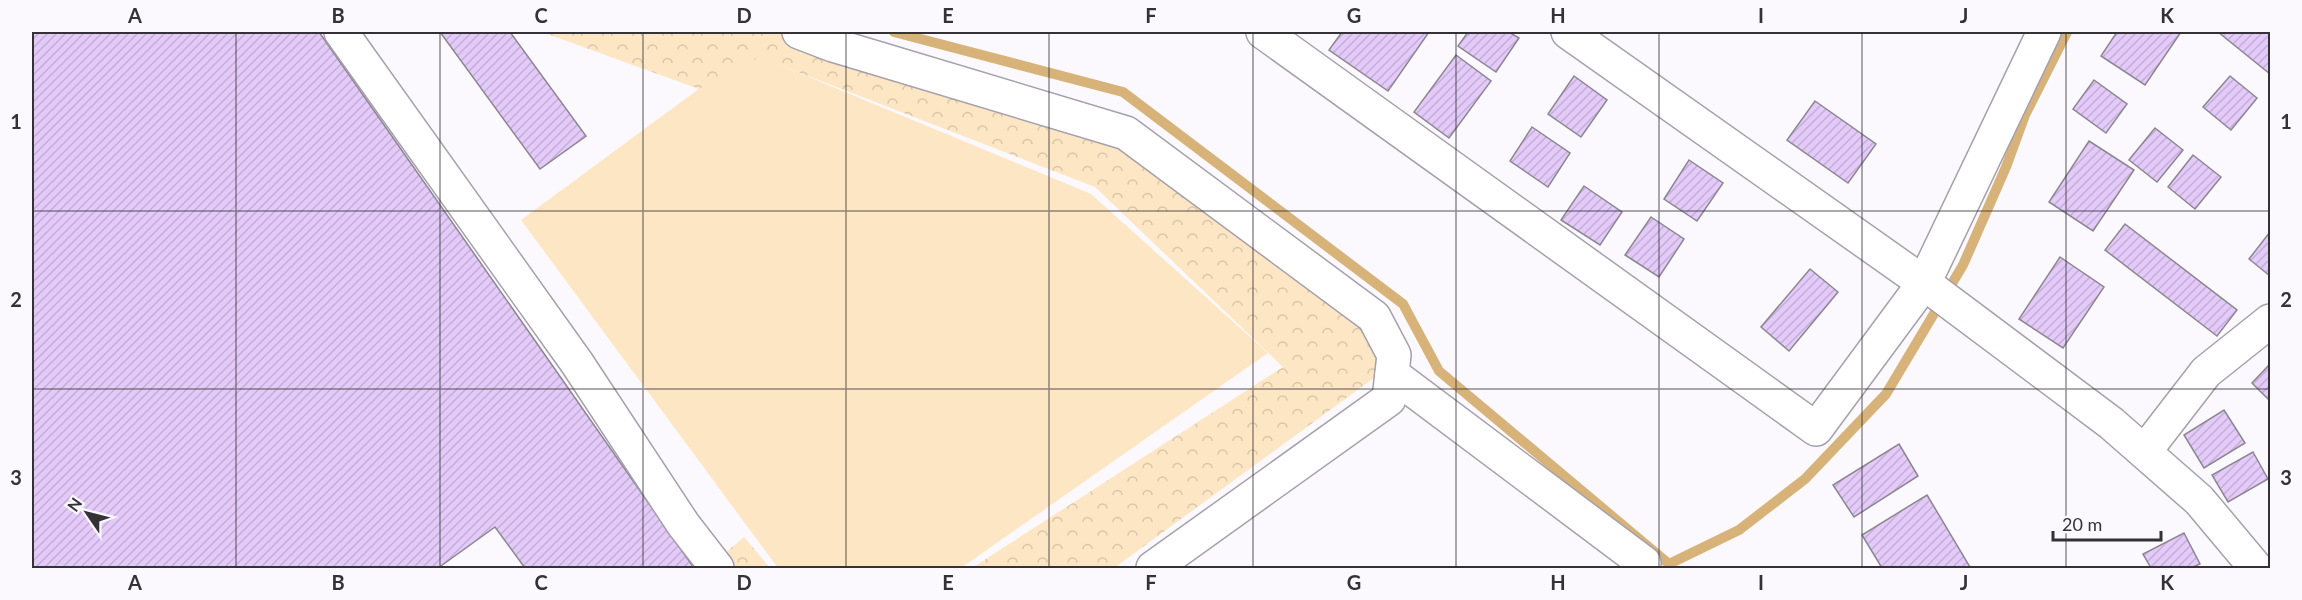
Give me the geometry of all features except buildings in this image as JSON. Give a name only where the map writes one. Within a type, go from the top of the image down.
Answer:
[{"type":"street","points":[[341,32],[577,363],[677,515],[717,568]]},
{"type":"street","points":[[799,32],[833,45],[1126,133],[1374,317],[1394,355],[1389,399],[1153,568]]},
{"type":"street","points":[[1263,32],[1816,429],[1924,283],[2044,32]]},
{"type":"street","points":[[1568,32],[1924,283],[2112,423],[2199,500],[2256,568]]},
{"type":"street","points":[[2145,451],[2206,372],[2271,321]]},
{"type":"street","points":[[1392,374],[1644,563],[1638,568]]},
{"type":"green space","points":[[542,32],[821,32],[1135,140],[1355,302],[1393,364],[1114,568],[972,568],[1283,367],[1095,187],[759,57],[699,89]]},
{"type":"green space","points":[[749,52],[1091,194],[1268,353],[961,568],[778,568],[521,220]]},
{"type":"green space","points":[[744,537],[770,568],[717,568],[713,563]]},
{"type":"waterway","points":[[894,32],[1123,92],[1403,304],[1439,371],[1671,568]]},
{"type":"waterway","points":[[1669,564],[1739,530],[1805,479],[1886,394],[1963,265],[2006,167],[2025,115],[2067,32]]}]
